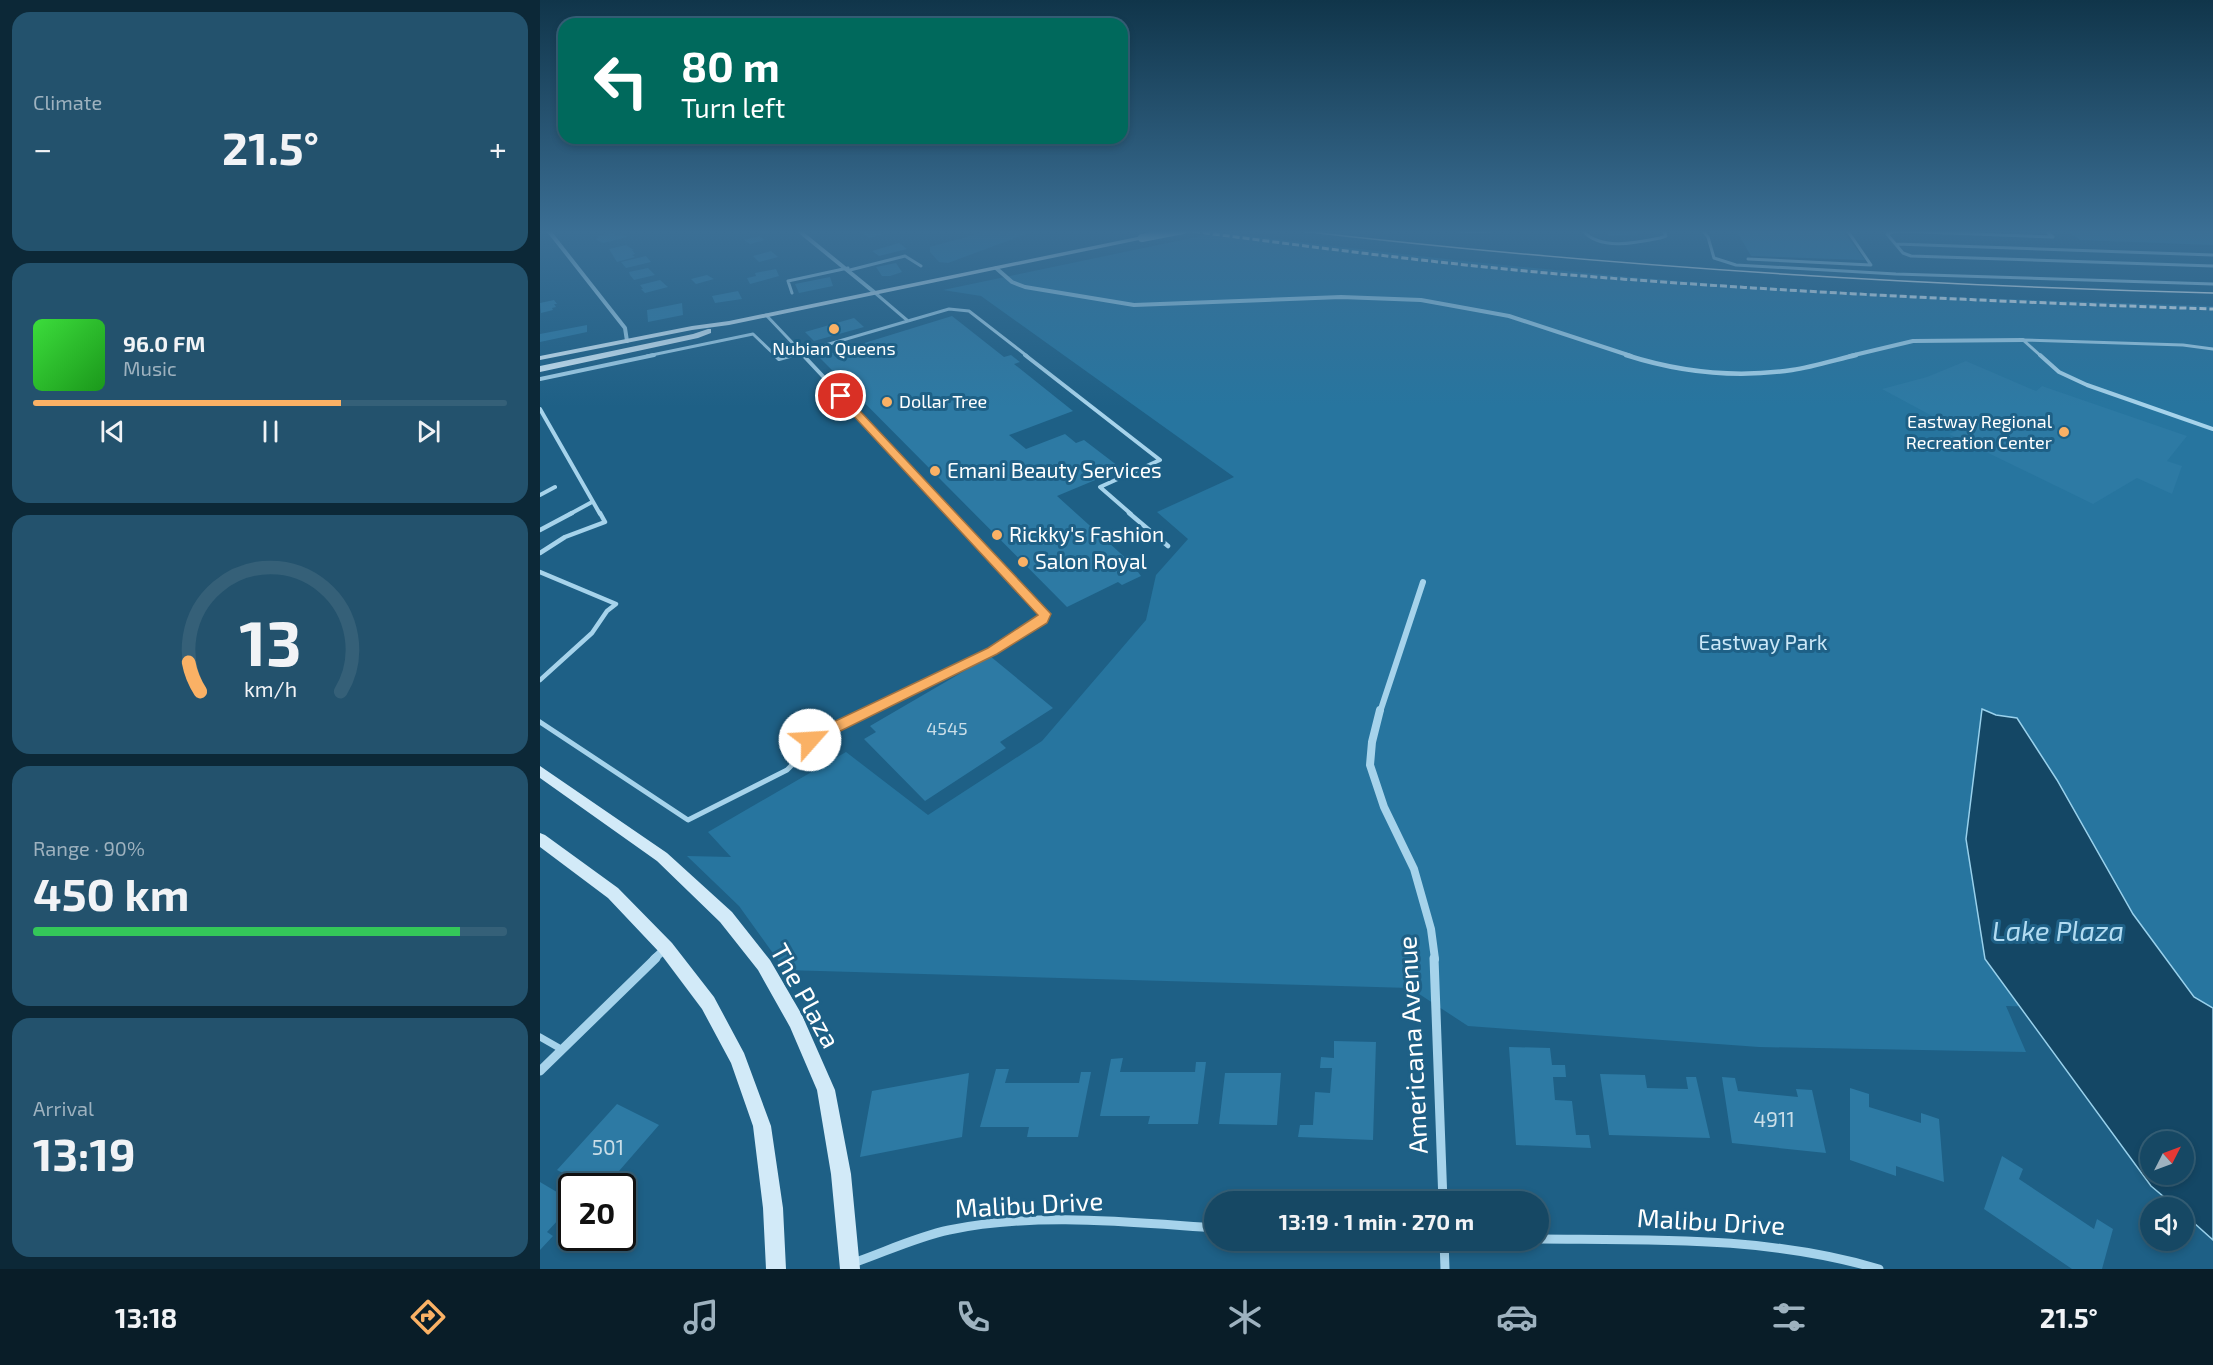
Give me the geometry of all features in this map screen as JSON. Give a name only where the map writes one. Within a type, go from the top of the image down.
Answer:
[{"type":"main road","points":[[540,358],[729,323],[888,289]]},
{"type":"main road","points":[[540,369],[695,336],[729,323]]},
{"type":"main road","name":"The Plaza","points":[[540,771],[662,857],[726,917],[764,965],[796,1022],[826,1090],[841,1174],[850,1267]]},
{"type":"main road","points":[[540,839],[613,893],[666,948],[708,1003],[738,1059],[762,1126],[773,1208],[776,1269]]},
{"type":"street","points":[[594,289],[624,328],[627,341]]},
{"type":"street","points":[[871,289],[874,292]]},
{"type":"street","points":[[1043,289],[1134,305],[1341,297],[1379,297],[1442,303],[1509,316],[1631,358],[1687,370],[1720,373],[1757,374],[1792,370],[1913,341],[2023,340]]},
{"type":"street","name":"Americana Avenue","points":[[1423,582],[1384,695],[1371,742],[1370,765],[1384,807],[1414,869],[1431,929],[1436,963],[1443,1191]]},
{"type":"street","points":[[540,1071],[666,948]]},
{"type":"street","name":"Malibu Drive","points":[[850,1267],[949,1230],[989,1224],[1037,1221],[1104,1222],[1204,1227]]},
{"type":"street","name":"Malibu Drive","points":[[1549,1239],[1722,1243],[1797,1249],[1879,1269]]},
{"type":"street","points":[[1444,1251],[1444,1269]]},
{"type":"lane","points":[[874,292],[908,321]]},
{"type":"lane","points":[[540,379],[753,334],[779,359],[949,309],[969,311],[1160,460],[1100,487],[1168,546]]},
{"type":"lane","points":[[540,722],[688,820],[787,770],[797,760],[789,750],[993,651],[1042,620],[1045,614],[766,315]]},
{"type":"lane","points":[[2023,340],[2183,345],[2213,349]]},
{"type":"lane","points":[[2023,340],[2059,372],[2087,385],[2213,429]]},
{"type":"lane","points":[[540,409],[605,522],[566,537],[540,553]]},
{"type":"lane","points":[[540,495],[555,488]]},
{"type":"lane","points":[[540,530],[592,502]]},
{"type":"lane","points":[[540,572],[616,604],[607,611],[592,633],[540,680]]},
{"type":"lane","points":[[540,1037],[562,1050]]},
{"type":"green space","name":"Eastway Park","points":[[1797,289],[2213,306],[2213,1012],[2006,1006],[2026,1052],[1759,1047],[1468,1026],[1410,988],[785,970],[739,906],[687,856],[731,857],[708,832],[846,752],[928,815],[1042,741],[1146,620],[1156,575],[1188,539],[1157,512],[1234,477],[981,296],[943,290]]},
{"type":"water","name":"Lake Plaza","points":[[1982,709],[1996,715],[2017,718],[2057,780],[2133,914],[2194,997],[2213,1008],[2213,1240],[2194,1223],[2194,1197],[2164,1197],[2150,1185],[2194,1185],[2194,1131],[2140,1131],[2140,1171],[1985,959],[1966,839]]},
{"type":"building","points":[[641,289],[659,289],[645,293]]},
{"type":"building","points":[[797,289],[817,289],[799,293]]},
{"type":"building","points":[[738,291],[742,299],[715,303],[712,296]]},
{"type":"building","points":[[554,300],[557,304],[554,304],[556,307],[552,308],[553,310],[541,313],[540,303]]},
{"type":"building","points":[[682,303],[683,315],[648,322],[647,310]]},
{"type":"building","points":[[952,316],[1004,357],[1011,355],[1020,362],[1014,364],[1073,411],[1009,435],[1026,449],[1065,434],[1076,443],[1084,440],[1118,466],[1109,470],[1112,473],[1057,496],[1140,571],[1138,572],[1141,576],[1122,585],[1118,582],[1067,607],[819,357]]},
{"type":"building","name":"Nubian Queens","points":[[854,318],[864,327],[814,341],[805,332]]},
{"type":"building","points":[[587,325],[587,332],[540,342],[540,334]]},
{"type":"building","name":"Eastway Regional Recreation Center","points":[[1966,361],[2036,391],[2042,386],[2187,436],[2167,461],[2182,466],[2172,494],[2137,478],[2093,504],[1949,434],[1958,430],[1882,389],[1927,377]]},
{"type":"building","points":[[990,656],[1053,708],[1000,742],[1006,748],[925,801],[864,739],[876,732],[870,726]]},
{"type":"building","points":[[1334,1041],[1376,1042],[1373,1140],[1298,1137],[1300,1125],[1313,1125],[1315,1092],[1330,1093],[1332,1068],[1320,1068],[1321,1057],[1334,1058]]},
{"type":"building","points":[[1509,1047],[1550,1048],[1552,1065],[1565,1065],[1566,1077],[1553,1077],[1555,1100],[1572,1101],[1576,1135],[1589,1135],[1591,1148],[1516,1145]]},
{"type":"building","points":[[1123,1058],[1120,1072],[1195,1072],[1196,1062],[1206,1062],[1198,1124],[1148,1124],[1150,1116],[1100,1116],[1111,1059]]},
{"type":"building","points":[[996,1069],[1009,1069],[1005,1083],[1079,1083],[1081,1072],[1091,1072],[1078,1137],[1027,1137],[1029,1127],[980,1127]]},
{"type":"building","points":[[969,1073],[962,1137],[860,1157],[872,1091]]},
{"type":"building","points":[[1225,1073],[1281,1073],[1277,1125],[1219,1124]]},
{"type":"building","points":[[1600,1074],[1645,1075],[1647,1088],[1688,1089],[1686,1077],[1696,1077],[1710,1138],[1609,1135]]},
{"type":"building","points":[[1722,1077],[1735,1078],[1738,1091],[1798,1097],[1796,1089],[1812,1090],[1826,1153],[1732,1143]]},
{"type":"building","points":[[1850,1088],[1869,1094],[1869,1107],[1921,1123],[1921,1113],[1939,1119],[1944,1182],[1896,1166],[1896,1176],[1850,1160]]},
{"type":"building","points":[[617,1104],[659,1125],[617,1173],[563,1173],[557,1170]]},
{"type":"building","points":[[2002,1156],[2023,1169],[2019,1179],[2094,1229],[2097,1219],[2113,1229],[2102,1269],[2072,1269],[1984,1209]]},
{"type":"building","points":[[540,1182],[558,1193],[558,1220],[547,1232],[553,1236],[540,1250]]},
{"type":"tram line","points":[[2104,289],[2213,293]]},
{"type":"railway","points":[[1783,289],[2213,309]]},
{"type":"place","name":"Nubian Queens","points":[[834,329]]},
{"type":"place","name":"Dollar Tree","points":[[887,402]]},
{"type":"place","name":"Eastway Regional Recreation Center","points":[[2064,432]]},
{"type":"place","name":"Emani Beauty Services","points":[[935,471]]},
{"type":"place","name":"Rickky's Fashion","points":[[997,535]]},
{"type":"place","name":"Salon Royal","points":[[1023,562]]},
{"type":"route","points":[[810,740],[993,651],[1042,620],[1045,614],[841,396]]}]
